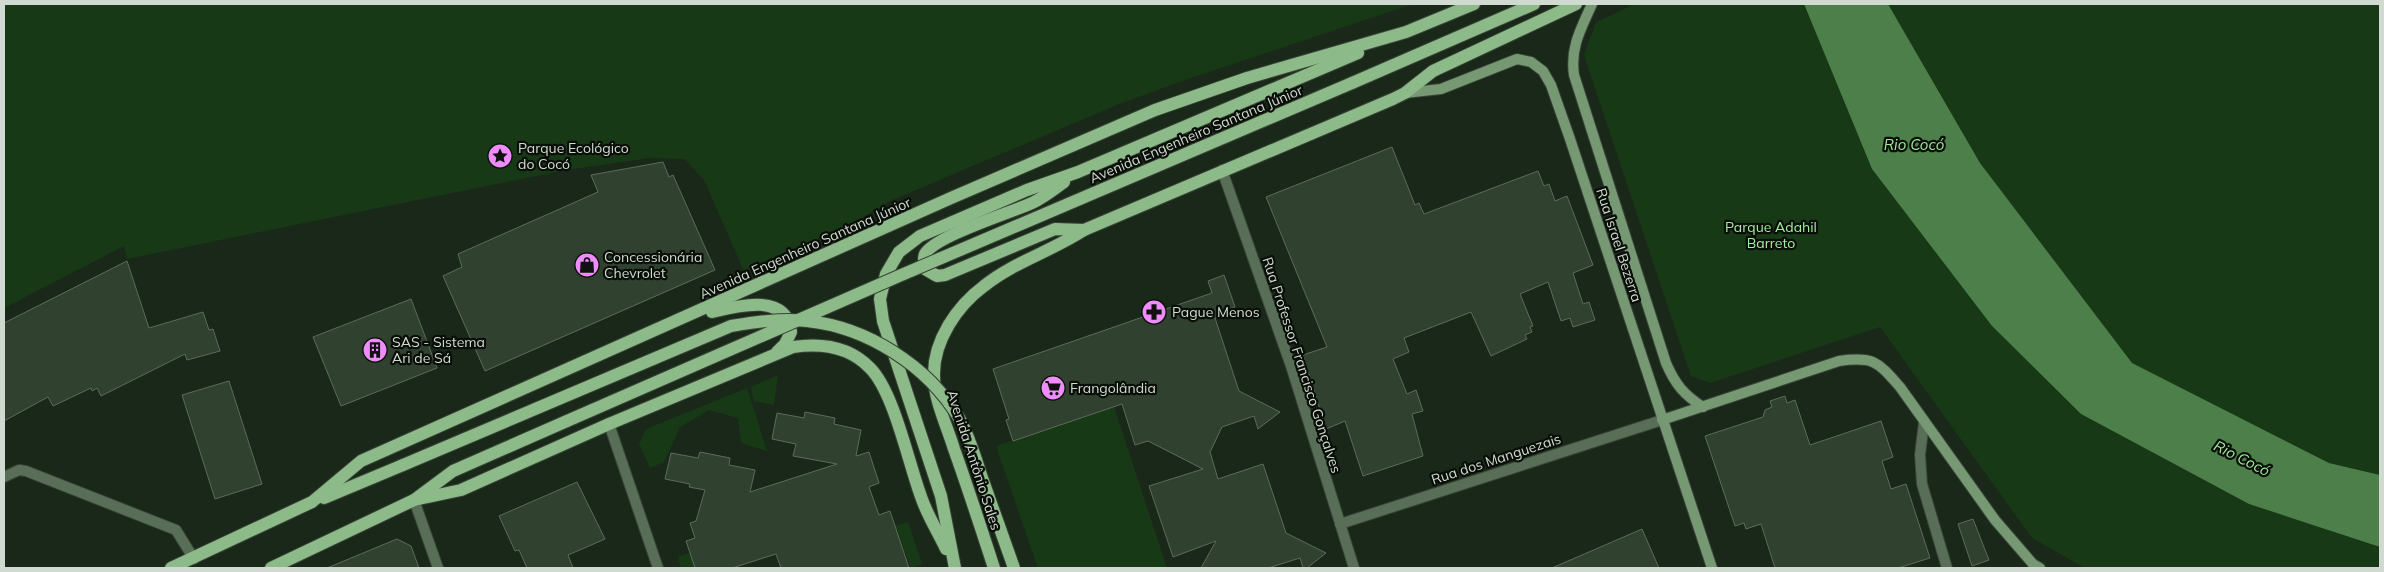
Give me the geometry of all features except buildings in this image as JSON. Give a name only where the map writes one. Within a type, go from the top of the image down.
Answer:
[{"type":"main road","name":"Avenida Engenheiro Santana Júnior","points":[[171,568],[194,559],[312,502],[361,460],[689,317],[942,202],[1155,110],[1247,78],[1406,32],[1474,4]]},
{"type":"main road","name":"Avenida Engenheiro Santana Júnior","points":[[271,568],[414,500],[453,471],[924,265],[1534,4]]},
{"type":"main road","points":[[1078,172],[1034,202],[949,237],[932,247],[925,254],[923,260],[925,269],[937,276],[945,275],[1055,229],[1084,230],[1405,93],[1433,71],[1576,4]]},
{"type":"main road","points":[[955,566],[941,496],[883,321],[880,299],[886,274],[899,252],[920,236],[1027,190],[1078,172],[1406,32]]},
{"type":"main road","name":"Avenida Antônio Sales","points":[[994,568],[935,388],[936,360],[945,332],[953,318],[983,286],[1010,268],[1062,244],[1084,230]]},
{"type":"main road","points":[[689,317],[750,304],[775,308],[785,315],[791,332],[785,344],[773,356]]},
{"type":"main road","points":[[312,502],[731,326],[770,320],[807,321],[855,333],[883,346],[911,365],[942,396],[958,418],[968,439],[1014,568]]},
{"type":"main road","points":[[414,500],[461,490],[608,424],[792,347],[822,345],[842,350],[870,368],[878,378],[923,502],[955,566]]},
{"type":"street","name":"Rua Israel Bezerra","points":[[1592,4],[1576,40],[1571,59],[1574,75],[1666,363],[1677,386],[1688,397],[1703,406]]},
{"type":"street","name":"Rua Israel Bezerra","points":[[1405,93],[1441,89],[1517,58],[1532,62],[1543,72],[1551,85],[1570,139],[1712,568]]},
{"type":"street","name":"Rua Professor Francisco Gonçalves","points":[[1222,170],[1291,366],[1354,568]]},
{"type":"street","points":[[1662,420],[1839,361],[1861,358],[1882,367],[1995,520],[2033,564],[2040,568]]},
{"type":"street","name":"Rua dos Manguezais","points":[[1340,524],[1662,420]]},
{"type":"street","points":[[1924,422],[1920,455],[1922,484],[1947,568]]},
{"type":"street","points":[[608,424],[658,568]]},
{"type":"street","points":[[4,477],[19,470],[26,471],[176,530],[194,559]]},
{"type":"street","points":[[414,500],[438,568]]},
{"type":"green space","name":"Parque Ecológico do Cocó","points":[[4,4],[1413,4],[1182,81],[1117,105],[890,201],[853,223],[744,271],[705,182],[685,159],[650,158],[566,170],[127,259],[124,246],[4,308]]},
{"type":"green space","name":"Parque Adahil Barreto","points":[[1635,4],[1804,4],[1872,169],[1992,326],[2081,414],[2249,504],[2380,547],[2380,568],[2085,568],[2032,538],[1880,327],[1710,383],[1691,376],[1584,55],[1596,22]]},
{"type":"green space","points":[[1888,4],[2380,4],[2380,475],[2329,463],[2132,364],[1980,163]]},
{"type":"green space","points":[[778,375],[774,405],[754,401],[751,387]]},
{"type":"green space","points":[[747,388],[767,451],[741,443],[738,418],[709,410],[680,427],[664,462],[650,468],[639,444],[646,429]]},
{"type":"green space","points":[[1114,407],[1167,568],[1038,568],[996,446]]},
{"type":"green space","points":[[908,522],[922,564],[911,568],[895,526]]},
{"type":"green space","points":[[689,553],[695,568],[681,568],[678,557]]},
{"type":"water","name":"Rio Cocó","points":[[1804,4],[1888,4],[1980,163],[2132,363],[2329,463],[2380,475],[2380,547],[2249,504],[2081,414],[1992,326],[1872,169]]},
{"type":"place","name":"Parque Ecológico do Cocó","points":[[500,156]]},
{"type":"place","name":"Concessionária Chevrolet","points":[[587,265]]},
{"type":"place","name":"Pague Menos","points":[[1154,312]]},
{"type":"place","name":"SAS - Sistema Ari de Sá","points":[[375,350]]},
{"type":"place","name":"Frangolândia","points":[[1053,388]]}]
